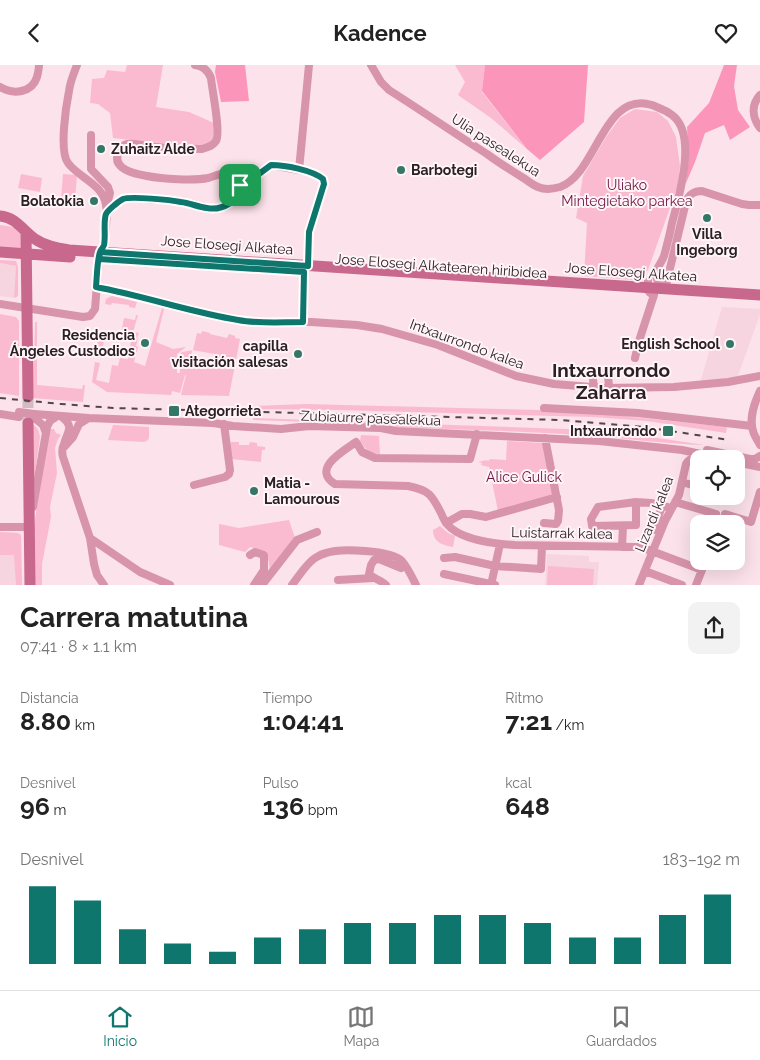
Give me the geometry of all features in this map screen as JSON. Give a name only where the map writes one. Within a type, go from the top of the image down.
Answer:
[{"type":"main road","points":[[0,216],[9,217],[36,240],[52,247],[100,255]]},
{"type":"main road","points":[[0,221],[7,220],[17,223]]},
{"type":"main road","points":[[26,232],[28,397]]},
{"type":"main road","name":"Jose Elosegi Alkatearen hiribidea","points":[[0,252],[100,255],[306,269],[647,288],[760,302]]},
{"type":"main road","name":"Jose Elosegi Alkatea","points":[[306,269],[760,295]]},
{"type":"main road","points":[[28,417],[30,585]]},
{"type":"street","points":[[0,87],[18,92],[26,90],[32,86],[37,78],[40,65]]},
{"type":"street","points":[[77,65],[69,89],[63,141],[64,154],[67,162],[102,194],[106,205]]},
{"type":"street","points":[[106,215],[118,202],[128,198],[180,201],[209,209],[216,209],[232,202],[238,196],[240,190],[238,180],[233,175],[227,173],[197,180],[149,177],[123,169],[119,166],[117,160],[117,154],[120,149],[124,145],[129,144],[202,149],[215,142],[218,133],[211,78],[206,69],[195,65]]},
{"type":"street","points":[[299,169],[309,65]]},
{"type":"street","name":"Ulia pasealekua","points":[[371,65],[380,82],[389,90],[514,173],[543,188],[559,187],[570,182],[583,167],[609,122],[626,107],[637,103],[647,104],[665,110],[675,116],[682,127],[685,144],[685,165],[680,195],[663,257],[647,288],[635,358]]},
{"type":"street","points":[[760,95],[754,104],[753,113],[760,128]]},
{"type":"street","points":[[0,304],[83,317],[90,315],[94,309],[100,255],[104,246],[106,205],[110,193],[108,187],[91,169],[91,135]]},
{"type":"street","points":[[240,185],[247,183],[271,165],[299,169],[318,175],[323,179],[324,184],[309,232],[303,322]]},
{"type":"street","points":[[664,289],[686,202],[690,194],[702,191],[742,204],[760,205]]},
{"type":"street","points":[[658,268],[656,276],[664,289]]},
{"type":"street","name":"Intxaurrondo kalea","points":[[96,287],[240,321],[357,325],[382,329],[438,345],[516,376],[547,383],[594,388],[693,386],[760,376]]},
{"type":"street","points":[[594,388],[592,371],[608,374],[609,388]]},
{"type":"street","points":[[760,391],[754,407],[752,420],[754,434],[760,444]]},
{"type":"street","points":[[544,408],[638,413],[752,426]]},
{"type":"street","name":"Zubiaurre pasealekua","points":[[1,412],[28,417],[224,424],[285,429],[309,426],[356,427],[396,431],[545,437],[621,443],[690,451]]},
{"type":"street","points":[[28,417],[43,425],[46,433]]},
{"type":"street","points":[[0,527],[30,527],[46,433],[50,421],[59,417],[68,422],[69,428],[63,457],[90,538],[97,575],[104,585]]},
{"type":"street","points":[[63,450],[73,437],[79,424],[89,419]]},
{"type":"street","points":[[194,485],[225,477],[229,474],[224,424]]},
{"type":"street","points":[[356,427],[356,442],[362,452],[375,458],[470,459],[477,434]]},
{"type":"street","name":"Luistarrak kalea","points":[[544,523],[556,524],[559,510],[545,437]]},
{"type":"street","name":"Luistarrak kalea","points":[[356,442],[342,451],[328,464],[326,470],[328,476],[336,484],[419,488],[428,492],[446,523],[452,528],[466,536],[500,544],[637,547],[653,551],[702,570],[696,585]]},
{"type":"street","name":"Zubiaurre pasealekua","points":[[682,450],[707,450]]},
{"type":"street","name":"Zubiaurre pasealekua","points":[[745,458],[755,459],[760,456]]},
{"type":"street","name":"Lizardi kalea","points":[[639,585],[679,495],[685,465],[690,460]]},
{"type":"street","points":[[745,463],[760,467]]},
{"type":"street","points":[[682,482],[690,484]]},
{"type":"street","points":[[725,513],[752,522],[760,492]]},
{"type":"street","name":"Luistarrak kalea","points":[[446,523],[462,514],[470,513],[486,517],[557,497]]},
{"type":"street","points":[[636,502],[636,525],[592,526],[591,519],[598,507],[636,502],[662,506],[673,505],[716,514]]},
{"type":"street","points":[[654,530],[662,506]]},
{"type":"street","points":[[622,547],[623,525]]},
{"type":"street","points":[[262,585],[297,540],[316,532]]},
{"type":"street","points":[[90,538],[140,572],[170,585]]},
{"type":"street","name":"Luistarrak kalea","points":[[491,585],[500,544]]},
{"type":"street","points":[[444,558],[455,557],[495,566],[541,569],[542,545]]},
{"type":"street","points":[[292,585],[313,560],[325,553],[354,550],[383,554],[402,561],[416,585]]},
{"type":"street","points":[[250,555],[255,552],[264,555],[264,570],[254,585]]},
{"type":"street","points":[[386,585],[369,575],[374,560],[379,559],[401,568]]},
{"type":"street","points":[[645,571],[682,585]]},
{"type":"street","points":[[444,574],[495,585]]},
{"type":"street","points":[[338,580],[373,578]]},
{"type":"shaded area","points":[[216,65],[245,65],[249,101],[221,102],[215,72]]},
{"type":"shaded area","points":[[485,65],[588,65],[584,122],[540,160],[527,149],[482,91]]},
{"type":"shaded area","points":[[724,65],[737,65],[734,86],[738,110],[750,127],[730,140],[724,125],[705,133],[686,183],[689,157],[687,127],[709,103]]},
{"type":"shaded area","points":[[0,260],[16,261],[18,267],[17,297],[0,296]]},
{"type":"shaded area","name":"English School","points":[[722,307],[760,309],[760,314],[738,376],[700,383]]},
{"type":"shaded area","points":[[0,532],[20,534],[22,585],[0,585]]},
{"type":"shaded area","points":[[547,554],[589,556],[589,562],[599,562],[597,585],[545,585]]},
{"type":"green space","points":[[127,65],[163,65],[156,107],[189,112],[214,123],[213,141],[207,145],[198,145],[113,138],[110,113],[98,104],[90,103],[92,79],[104,78],[107,70],[125,72]]},
{"type":"green space","points":[[455,65],[485,65],[482,92],[527,149],[491,118],[458,95],[465,82]]},
{"type":"green space","name":"Uliako Mintegietako parkea","points":[[635,109],[657,112],[668,121],[676,137],[680,166],[678,185],[648,270],[642,277],[634,280],[584,276],[587,223],[576,218],[583,176],[606,137],[620,118]]},
{"type":"green space","points":[[21,174],[42,178],[40,192],[18,188]]},
{"type":"green space","points":[[63,174],[77,175],[75,200],[61,199]]},
{"type":"green space","points":[[0,225],[13,227],[20,231],[22,248],[0,248]]},
{"type":"green space","points":[[0,260],[16,261],[18,267],[18,296],[14,298],[16,266],[0,263]]},
{"type":"green space","points":[[112,296],[137,302],[135,308],[129,307],[129,305],[105,304],[106,299]]},
{"type":"green space","points":[[162,308],[164,309],[156,342],[173,349],[186,347],[177,354],[177,373],[180,373],[180,354],[182,352],[192,350],[191,358],[214,362],[215,354],[193,350],[197,333],[201,334],[202,331],[227,338],[229,334],[240,339],[229,396],[181,395],[186,375],[180,393],[172,391],[171,395],[107,392],[92,382],[95,362],[100,363],[96,380],[109,383],[112,365],[118,366],[120,358],[128,359],[131,341],[120,339],[124,318],[135,320],[136,315],[138,315],[133,332],[139,333],[134,362],[145,366]]},
{"type":"green space","points":[[0,314],[16,317],[19,321],[19,396],[0,393]]},
{"type":"green space","points":[[35,322],[37,322],[37,385],[82,389],[83,385],[85,385],[83,402],[32,398],[31,357],[34,356]]},
{"type":"green space","points":[[99,331],[104,335],[113,337],[113,342],[104,341],[100,358],[95,357]]},
{"type":"green space","points":[[306,404],[596,413],[727,427],[726,433],[647,421],[593,417],[253,409],[254,406]]},
{"type":"green space","points":[[253,418],[594,430],[704,445],[569,434],[253,420]]},
{"type":"green space","points":[[32,424],[38,429],[40,437],[33,488]]},
{"type":"green space","points":[[113,425],[149,427],[148,440],[144,442],[108,440]]},
{"type":"green space","points":[[49,429],[54,429],[56,433],[61,435],[55,448],[57,473],[42,564],[42,585],[34,585],[34,526]]},
{"type":"green space","points":[[361,435],[379,436],[380,455],[371,452],[364,446],[360,441]]},
{"type":"green space","name":"Alice Gulick","points":[[507,441],[542,443],[554,495],[498,511],[489,467],[478,462],[490,459],[506,460]]},
{"type":"green space","points":[[231,442],[239,442],[239,445],[249,445],[250,442],[257,443],[257,446],[265,447],[265,450],[262,450],[261,462],[231,459]]},
{"type":"green space","points":[[289,520],[295,538],[270,570],[267,552],[250,547],[245,552],[219,545],[219,524],[239,528]]},
{"type":"green space","points":[[440,526],[455,536],[453,547],[436,540],[433,530]]},
{"type":"green space","points":[[0,532],[21,535],[22,585],[16,585],[14,555],[0,555]]},
{"type":"green space","points":[[548,566],[594,569],[593,585],[547,585]]},
{"type":"tunnel","points":[[28,397],[28,423]]},
{"type":"railway","points":[[0,398],[113,408],[561,420],[645,427],[729,440]]},
{"type":"place","name":"Zuhaitz Alde","points":[[101,149]]},
{"type":"place","name":"Barbotegi","points":[[401,170]]},
{"type":"place","name":"Bolatokia","points":[[94,201]]},
{"type":"place","name":"Villa Ingeborg","points":[[707,218]]},
{"type":"place","name":"Residencia Ángeles Custodios","points":[[145,343]]},
{"type":"place","name":"English School","points":[[730,344]]},
{"type":"place","name":"capilla visitación salesas","points":[[298,354]]},
{"type":"place","name":"Ategorrieta","points":[[174,411]]},
{"type":"place","name":"Intxaurrondo","points":[[668,431]]},
{"type":"place","name":"Matia - Lamourous","points":[[254,491]]},
{"type":"district","name":"Intxaurrondo Zaharra","points":[[611,381]]},
{"type":"route","points":[[240,185],[238,196],[232,202],[216,209],[209,209],[180,201],[128,198],[118,202],[106,215],[104,246],[100,252],[99,259],[96,287],[240,321],[303,322],[304,272],[99,259],[100,252],[308,266],[309,232],[320,202],[324,184],[323,179],[318,175],[299,169],[271,165],[244,185],[240,185]]}]
